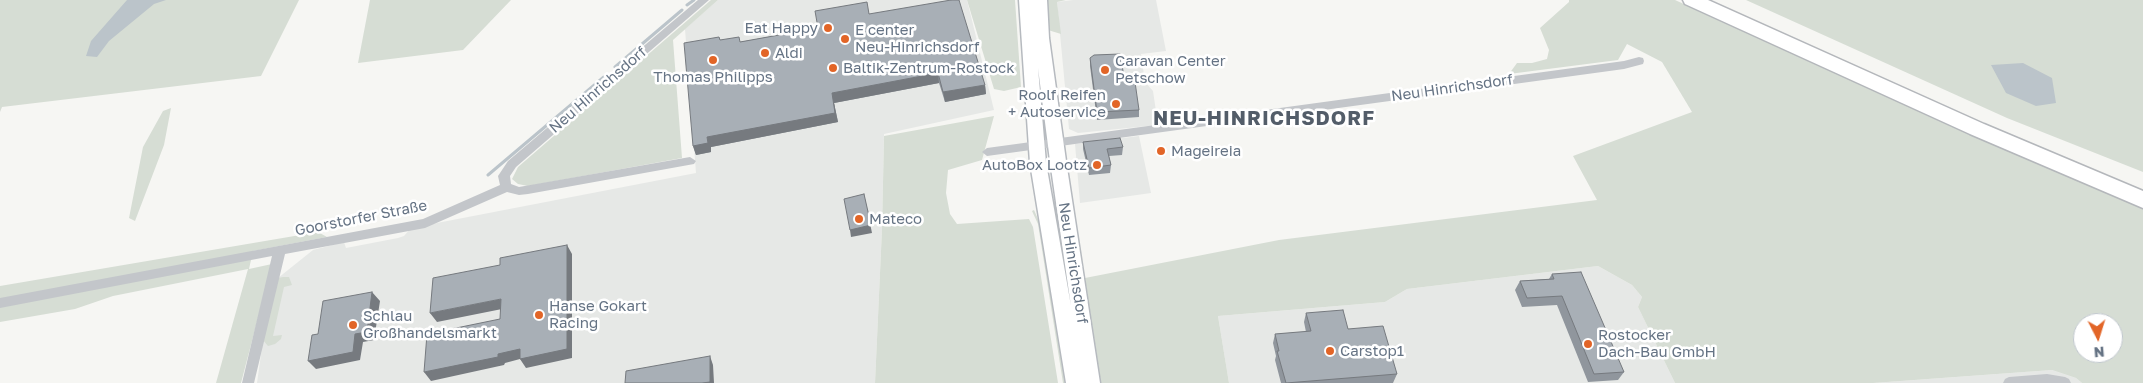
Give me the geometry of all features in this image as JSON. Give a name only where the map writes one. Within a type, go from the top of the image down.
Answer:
[{"type":"highway","points":[[1692,0],[1961,122],[2143,200]]},
{"type":"highway","points":[[1719,0],[1917,89],[2143,186]]},
{"type":"main road","name":"Neu Hinrichsdorf","points":[[1026,0],[1036,139],[1045,210],[1053,243],[1075,383]]},
{"type":"main road","name":"Neu Hinrichsdorf","points":[[1040,0],[1042,38],[1058,161],[1091,383]]},
{"type":"main road","points":[[1036,139],[1056,142]]},
{"type":"main road","points":[[1036,139],[1053,152],[1058,161]]},
{"type":"street","name":"Neu Hinrichsdorf","points":[[506,187],[504,176],[512,164],[704,0]]},
{"type":"street","name":"Neu Hinrichsdorf","points":[[1056,142],[1614,66],[1639,61]]},
{"type":"street","points":[[987,152],[1036,139]]},
{"type":"street","points":[[506,187],[518,191],[528,190],[690,161]]},
{"type":"street","name":"Goorstorfer Straße","points":[[0,303],[425,223],[506,187]]},
{"type":"street","points":[[248,383],[280,249]]},
{"type":"street","points":[[2009,383],[2047,380],[2065,383]]},
{"type":"shaded area","points":[[0,0],[299,0],[261,76],[2,107],[0,112]]},
{"type":"shaded area","points":[[127,0],[166,0],[154,4],[109,41],[97,57],[86,56],[91,41]]},
{"type":"shaded area","points":[[370,0],[511,0],[463,50],[358,63]]},
{"type":"shaded area","points":[[711,0],[718,0],[673,40],[682,158],[528,186],[518,184],[512,179],[518,167]]},
{"type":"shaded area","points":[[718,0],[967,0],[994,110],[884,134],[875,383],[257,383],[263,340],[278,278],[313,250],[344,242],[346,248],[398,238],[404,236],[411,228],[696,173],[685,29]]},
{"type":"shaded area","points":[[967,0],[1015,0],[1021,87],[1004,91],[994,89]]},
{"type":"shaded area","points":[[1048,0],[1066,0],[1057,2],[1061,34],[1048,30]]},
{"type":"shaded area","points":[[1073,0],[1156,0],[1166,51],[1141,54],[1145,82],[1153,91],[1158,125],[1078,133],[1069,129],[1057,2]]},
{"type":"shaded area","points":[[1569,0],[1675,0],[1978,138],[2143,208],[2143,383],[2082,383],[2076,378],[2052,370],[1873,383],[1675,383],[1638,307],[1642,297],[1632,285],[1598,266],[1407,289],[1385,302],[1218,316],[1229,383],[1101,383],[1085,278],[1279,240],[1597,200],[1573,156],[1692,112],[1662,62],[1627,44],[1618,60],[1509,74],[1517,63],[1532,63],[1547,59],[1549,50],[1540,28]]},
{"type":"shaded area","points":[[1746,0],[2143,0],[2143,172],[2007,118]]},
{"type":"shaded area","points":[[2023,63],[2052,78],[2056,103],[2036,106],[2006,93],[1991,65]]},
{"type":"shaded area","points":[[171,108],[164,145],[135,221],[129,218],[143,147],[163,111]]},
{"type":"shaded area","points":[[994,116],[982,160],[948,170],[946,193],[950,214],[957,224],[1029,219],[1033,227],[1058,383],[875,383],[884,136]]},
{"type":"shaded area","points":[[1139,136],[1151,193],[1080,203],[1075,144]]},
{"type":"shaded area","points":[[1034,210],[1042,228],[1067,383],[1063,383],[1038,224],[1032,211]]},
{"type":"shaded area","points":[[318,232],[327,237],[253,251],[249,269],[272,264],[241,383],[216,383],[248,269],[113,296],[75,309],[0,322],[0,286]]},
{"type":"shaded area","points":[[1598,266],[1632,285],[1642,297],[1638,307],[1675,383],[1229,383],[1218,316],[1385,302],[1407,289]]},
{"type":"shaded area","points":[[289,277],[292,285],[284,287],[273,336],[282,335],[281,339],[275,344],[268,346],[263,340],[278,278]]},
{"type":"shaded area","points":[[2052,370],[2076,378],[2082,383],[1873,383]]},
{"type":"building","name":"Baltik-Zentrum-Rostock","points":[[959,0],[985,85],[943,92],[938,73],[832,93],[835,113],[707,137],[708,143],[693,146],[684,43],[719,37],[720,40],[739,37],[740,42],[818,28],[815,11],[867,2],[869,14]]},
{"type":"building","points":[[1120,54],[1125,82],[1135,82],[1139,110],[1097,112],[1090,58],[1094,55]]},
{"type":"building","name":"AutoBox Lootz","points":[[1120,138],[1123,147],[1107,149],[1111,165],[1089,168],[1083,142]]},
{"type":"building","name":"Mateco","points":[[864,194],[871,225],[850,230],[844,199]]},
{"type":"building","name":"Hanse Gokart Racing","points":[[567,245],[567,349],[520,359],[520,349],[498,354],[498,357],[424,372],[427,334],[500,319],[501,299],[430,313],[433,278],[500,265],[500,258]]},
{"type":"building","name":"Rostocker Dach-Bau GmbH","points":[[1581,272],[1624,372],[1594,374],[1562,296],[1527,298],[1520,281],[1554,279],[1552,274]]},
{"type":"building","name":"Schlau Großhandelsmarkt","points":[[372,292],[367,332],[355,334],[353,352],[308,361],[312,335],[318,334],[323,301]]},
{"type":"building","name":"Carstop1","points":[[1343,310],[1348,329],[1383,326],[1397,374],[1286,383],[1277,351],[1279,351],[1275,334],[1311,331],[1306,313]]},
{"type":"building","points":[[710,356],[710,382],[625,383],[626,371]]},
{"type":"waterway","points":[[687,5],[694,0]]},
{"type":"waterway","points":[[615,67],[682,10]]},
{"type":"waterway","points":[[488,175],[605,76]]},
{"type":"place","name":"Eat Happy","points":[[828,28]]},
{"type":"place","name":"E center Neu-Hinrichsdorf","points":[[845,39]]},
{"type":"place","name":"Aldi","points":[[765,53]]},
{"type":"place","name":"Thomas Philipps","points":[[713,60]]},
{"type":"place","name":"Baltik-Zentrum-Rostock","points":[[833,68]]},
{"type":"place","name":"Caravan Center Petschow","points":[[1105,70]]},
{"type":"place","name":"Roolf Reifen + Autoservice","points":[[1116,104]]},
{"type":"place","name":"Mageireia","points":[[1161,151]]},
{"type":"place","name":"AutoBox Lootz","points":[[1097,165]]},
{"type":"place","name":"Mateco","points":[[859,219]]},
{"type":"place","name":"Hanse Gokart Racing","points":[[539,315]]},
{"type":"place","name":"Schlau Großhandelsmarkt","points":[[353,325]]},
{"type":"place","name":"Rostocker Dach-Bau GmbH","points":[[1588,344]]},
{"type":"place","name":"Carstop1","points":[[1330,351]]},
{"type":"district","name":"NEU-HINRICHSDORF","points":[[1264,119]]}]
